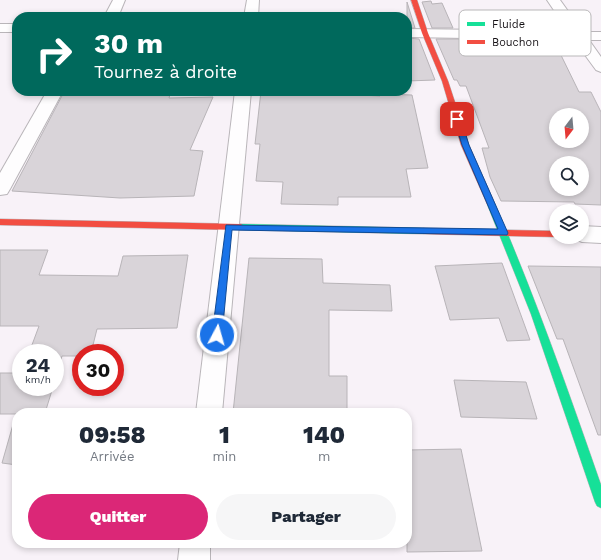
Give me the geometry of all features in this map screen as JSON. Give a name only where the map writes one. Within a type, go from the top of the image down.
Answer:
[{"type":"street","points":[[113,12],[119,0]]},
{"type":"street","points":[[252,12],[253,0]]},
{"type":"street","points":[[414,0],[425,33],[445,81],[466,145],[504,233],[560,383],[601,502]]},
{"type":"street","points":[[553,0],[560,10]]},
{"type":"street","points":[[0,28],[12,28]]},
{"type":"street","points":[[412,33],[459,34]]},
{"type":"street","points":[[591,53],[601,67]]},
{"type":"street","points":[[0,190],[52,96]]},
{"type":"street","points":[[210,408],[242,96]]},
{"type":"street","points":[[0,222],[549,234]]},
{"type":"street","points":[[589,234],[601,235]]},
{"type":"street","points":[[194,560],[195,548]]},
{"type":"building","points":[[431,1],[432,4],[442,3],[453,28],[432,28],[422,2]]},
{"type":"building","points":[[407,2],[410,12],[407,12]]},
{"type":"building","points":[[412,18],[415,28],[412,28]]},
{"type":"building","points":[[412,38],[419,39],[435,80],[412,81]]},
{"type":"building","points":[[436,39],[459,39],[459,56],[561,56],[579,92],[591,92],[601,112],[601,205],[575,204],[574,202],[501,201],[490,177],[482,148],[489,148],[466,86],[460,86],[457,80],[454,80]]},
{"type":"building","points":[[412,95],[428,168],[406,169],[411,197],[338,197],[338,205],[281,204],[283,182],[256,181],[260,144],[255,144],[260,96]]},
{"type":"building","points":[[62,96],[170,96],[169,98],[213,97],[190,150],[203,151],[194,196],[120,198],[12,191]]},
{"type":"building","points":[[0,250],[48,250],[39,275],[118,276],[123,256],[188,255],[177,328],[97,329],[93,344],[72,344],[72,356],[64,356],[64,344],[32,344],[39,326],[0,326]]},
{"type":"building","points":[[249,258],[322,259],[323,283],[390,285],[392,311],[329,310],[329,376],[347,376],[347,408],[234,408]]},
{"type":"building","points":[[502,263],[530,340],[507,341],[499,318],[450,320],[435,266]]},
{"type":"building","points":[[528,266],[601,267],[601,435],[598,435],[563,339],[557,339]]},
{"type":"building","points":[[0,373],[12,373],[12,396],[50,396],[47,408],[12,408],[12,414],[0,414]]},
{"type":"building","points":[[454,380],[526,382],[537,419],[461,417]]},
{"type":"building","points":[[12,428],[12,464],[2,463]]},
{"type":"building","points":[[461,449],[482,551],[407,552],[407,548],[412,548],[412,450]]},
{"type":"traffic: fast","points":[[491,204],[536,314],[601,502]]},
{"type":"traffic: fast","points":[[241,227],[424,231]]},
{"type":"traffic: jam","points":[[414,0],[425,33],[445,81],[465,145],[491,204]]},
{"type":"traffic: jam","points":[[0,222],[241,227]]},
{"type":"traffic: jam","points":[[424,231],[549,234]]},
{"type":"route","points":[[217,335],[229,227],[504,233],[466,145],[457,119]]}]
